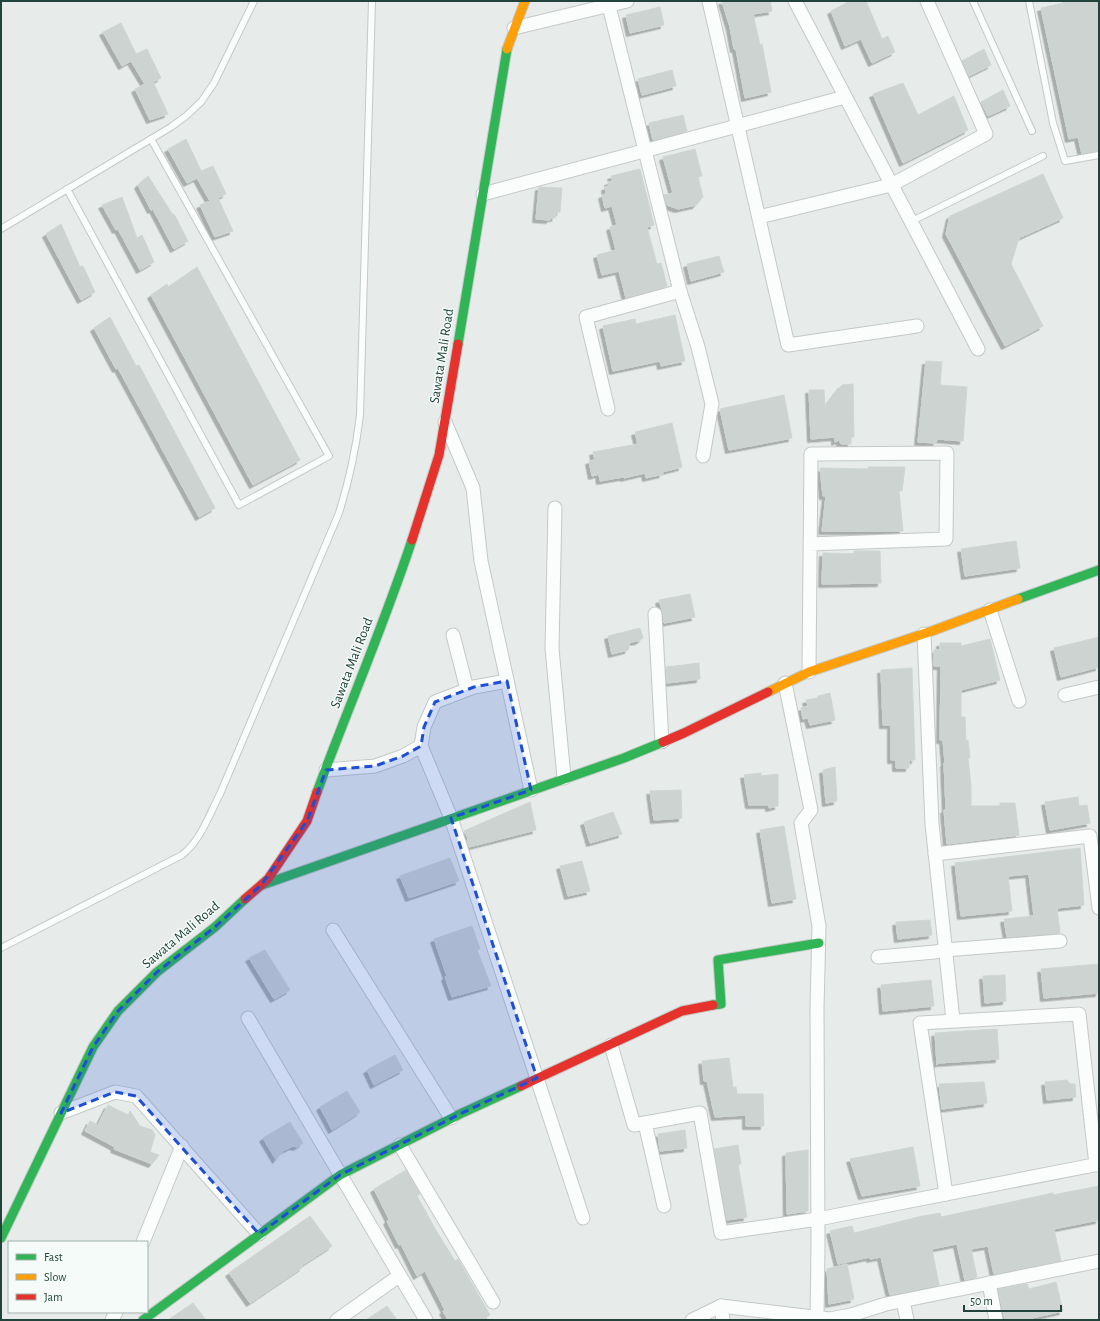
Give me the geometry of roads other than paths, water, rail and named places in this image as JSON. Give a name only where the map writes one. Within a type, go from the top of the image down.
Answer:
[{"type":"street","name":"Sawata Mali Road","points":[[1,1238],[93,1047],[118,1011],[157,972],[215,927],[268,879],[307,821],[397,586],[439,455],[507,48],[525,1]]},
{"type":"street","points":[[514,28],[626,1]]},
{"type":"street","points":[[709,1],[788,345],[917,326]]},
{"type":"street","points":[[795,1],[978,349]]},
{"type":"street","points":[[759,217],[891,185],[986,134],[927,1]]},
{"type":"street","points":[[609,6],[680,291],[698,347],[712,404],[703,456]]},
{"type":"street","points":[[483,194],[845,97]]},
{"type":"street","points":[[608,409],[586,317],[680,291]]},
{"type":"street","points":[[445,422],[472,488],[481,561],[531,790]]},
{"type":"street","points":[[809,672],[810,544],[811,454],[947,453],[946,539],[810,544]]},
{"type":"street","points":[[555,508],[552,648],[564,778]]},
{"type":"street","points":[[261,885],[624,758],[684,733],[809,672],[924,634],[1099,570]]},
{"type":"street","points":[[990,610],[1019,701]]},
{"type":"street","points":[[654,614],[662,742]]},
{"type":"street","points":[[924,634],[932,824],[953,1020]]},
{"type":"street","points":[[453,635],[467,689]]},
{"type":"street","points":[[507,681],[467,689],[435,702],[424,727],[421,746],[451,818],[583,1218]]},
{"type":"street","points":[[785,683],[811,810],[801,823],[819,926],[817,1319]]},
{"type":"street","points":[[1065,696],[1099,687]]},
{"type":"street","points":[[326,770],[374,766],[404,756],[421,746]]},
{"type":"street","points":[[935,854],[1090,836],[1099,908]]},
{"type":"street","points":[[333,930],[451,1118]]},
{"type":"street","points":[[878,957],[1060,940]]},
{"type":"street","points":[[143,1320],[340,1175],[451,1118],[682,1011],[721,1004],[718,960],[819,943]]},
{"type":"street","points":[[611,1045],[634,1125],[700,1113],[721,1233],[818,1219],[946,1194],[1097,1164],[1079,1014],[920,1022],[946,1194]]},
{"type":"street","points":[[248,1018],[426,1320]]},
{"type":"street","points":[[61,1113],[115,1092],[136,1096],[259,1234]]},
{"type":"street","points":[[645,1123],[664,1206]]},
{"type":"street","points":[[400,1145],[493,1302]]},
{"type":"street","points":[[144,1241],[182,1146]]},
{"type":"street","points":[[692,1320],[721,1306],[817,1319],[830,1319],[903,1301],[1099,1261]]},
{"type":"street","points":[[337,1320],[400,1276]]},
{"type":"street","points":[[989,1283],[996,1320]]},
{"type":"street","points":[[903,1301],[907,1320]]},
{"type":"street","points":[[721,1306],[723,1320]]},
{"type":"lane","points":[[1,229],[171,127],[186,116],[201,102],[214,83],[254,1]]},
{"type":"lane","points":[[1,948],[182,855],[190,849],[201,833],[220,794],[339,513],[357,446],[360,415],[372,1]]},
{"type":"lane","points":[[973,1],[1032,131]]},
{"type":"lane","points":[[1029,1],[1053,123],[1065,161],[1099,155]]},
{"type":"lane","points":[[67,189],[238,505],[329,456],[151,139]]},
{"type":"lane","points":[[910,222],[1043,156]]}]
